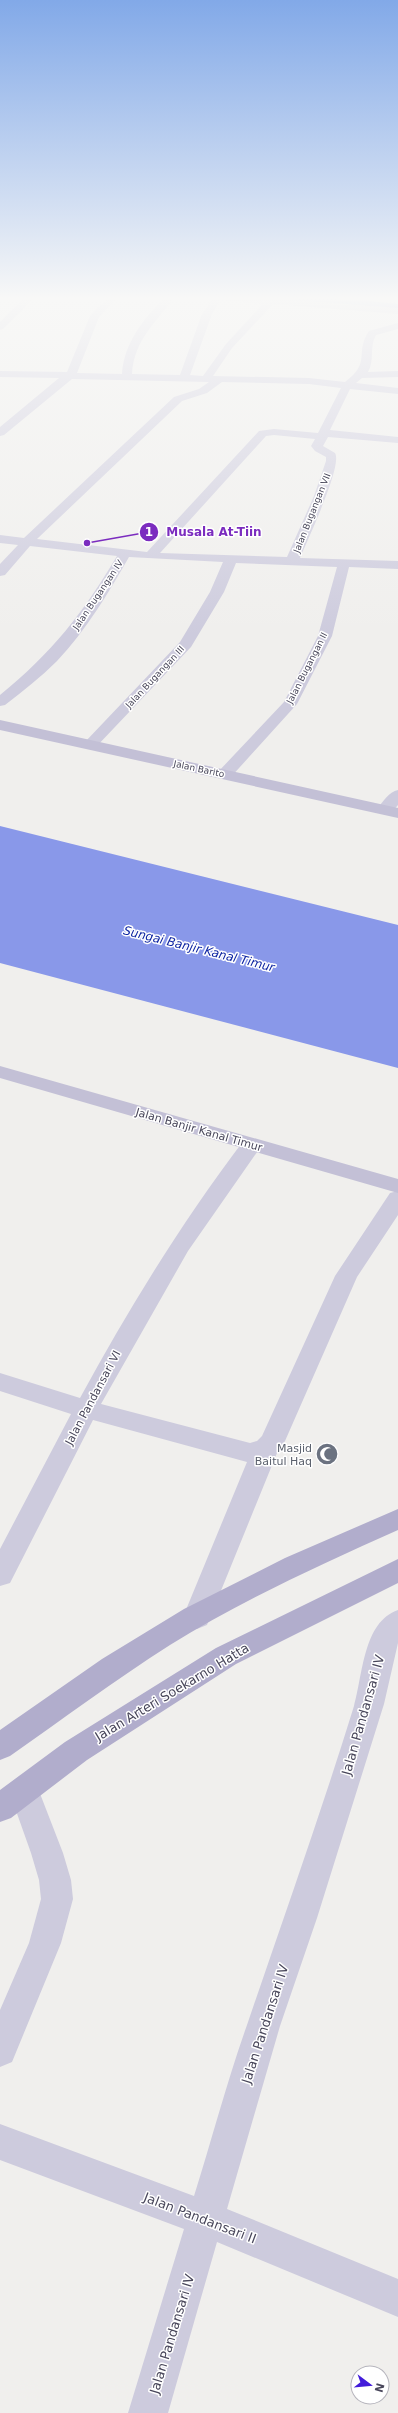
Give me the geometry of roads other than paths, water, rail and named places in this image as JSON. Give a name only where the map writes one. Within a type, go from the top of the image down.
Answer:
[{"type":"main road","points":[[0,1747],[130,1656],[197,1617],[296,1563],[398,1520]]},
{"type":"main road","name":"Jalan Arteri Soekarno Hatta","points":[[12,1800],[76,1751],[226,1656],[398,1570]]},
{"type":"street","points":[[0,433],[28,410]]},
{"type":"street","points":[[0,572],[26,543],[167,410]]},
{"type":"street","points":[[324,435],[336,410]]},
{"type":"street","points":[[150,556],[263,433],[274,432],[398,440]]},
{"type":"street","name":"Jalan Bugangan VII","points":[[292,561],[310,522],[332,461],[331,455],[318,448],[324,435]]},
{"type":"street","points":[[0,539],[150,556],[398,565]]},
{"type":"street","name":"Jalan Bugangan IV","points":[[0,702],[38,670],[66,640],[81,622],[126,554]]},
{"type":"street","name":"Jalan Bugangan III","points":[[90,745],[186,644],[217,592],[231,559]]},
{"type":"street","name":"Jalan Bugangan II","points":[[224,774],[290,704],[325,636],[344,563]]},
{"type":"street","name":"Jalan Barito","points":[[0,725],[391,811]]},
{"type":"street","points":[[391,811],[398,795]]},
{"type":"street","name":"Jalan Banjir Kanal Timur","points":[[0,1072],[250,1145],[398,1186]]},
{"type":"street","name":"Jalan Pandansari VI","points":[[0,1575],[93,1394],[192,1226],[224,1179],[250,1145]]},
{"type":"street","points":[[197,1617],[266,1448],[272,1441],[346,1276],[369,1239],[398,1198]]},
{"type":"street","points":[[0,1382],[86,1409],[250,1452],[266,1448]]},
{"type":"street","name":"Jalan Pandansari IV","points":[[148,2413],[263,2026],[301,1918],[392,1629]]},
{"type":"street","points":[[0,2050],[45,1943],[57,1899],[55,1880],[47,1852],[39,1835],[12,1800]]},
{"type":"street","name":"Jalan Pandansari II","points":[[0,2142],[206,2219],[398,2298]]},
{"type":"water","name":"Sungai Banjir Kanal Timur","points":[[0,826],[398,925],[398,1068],[0,963]]},
{"type":"place","name":"Musala At-Tiin","points":[[87,543]]},
{"type":"place","name":"Masjid Baitul Haq","points":[[327,1454]]}]
